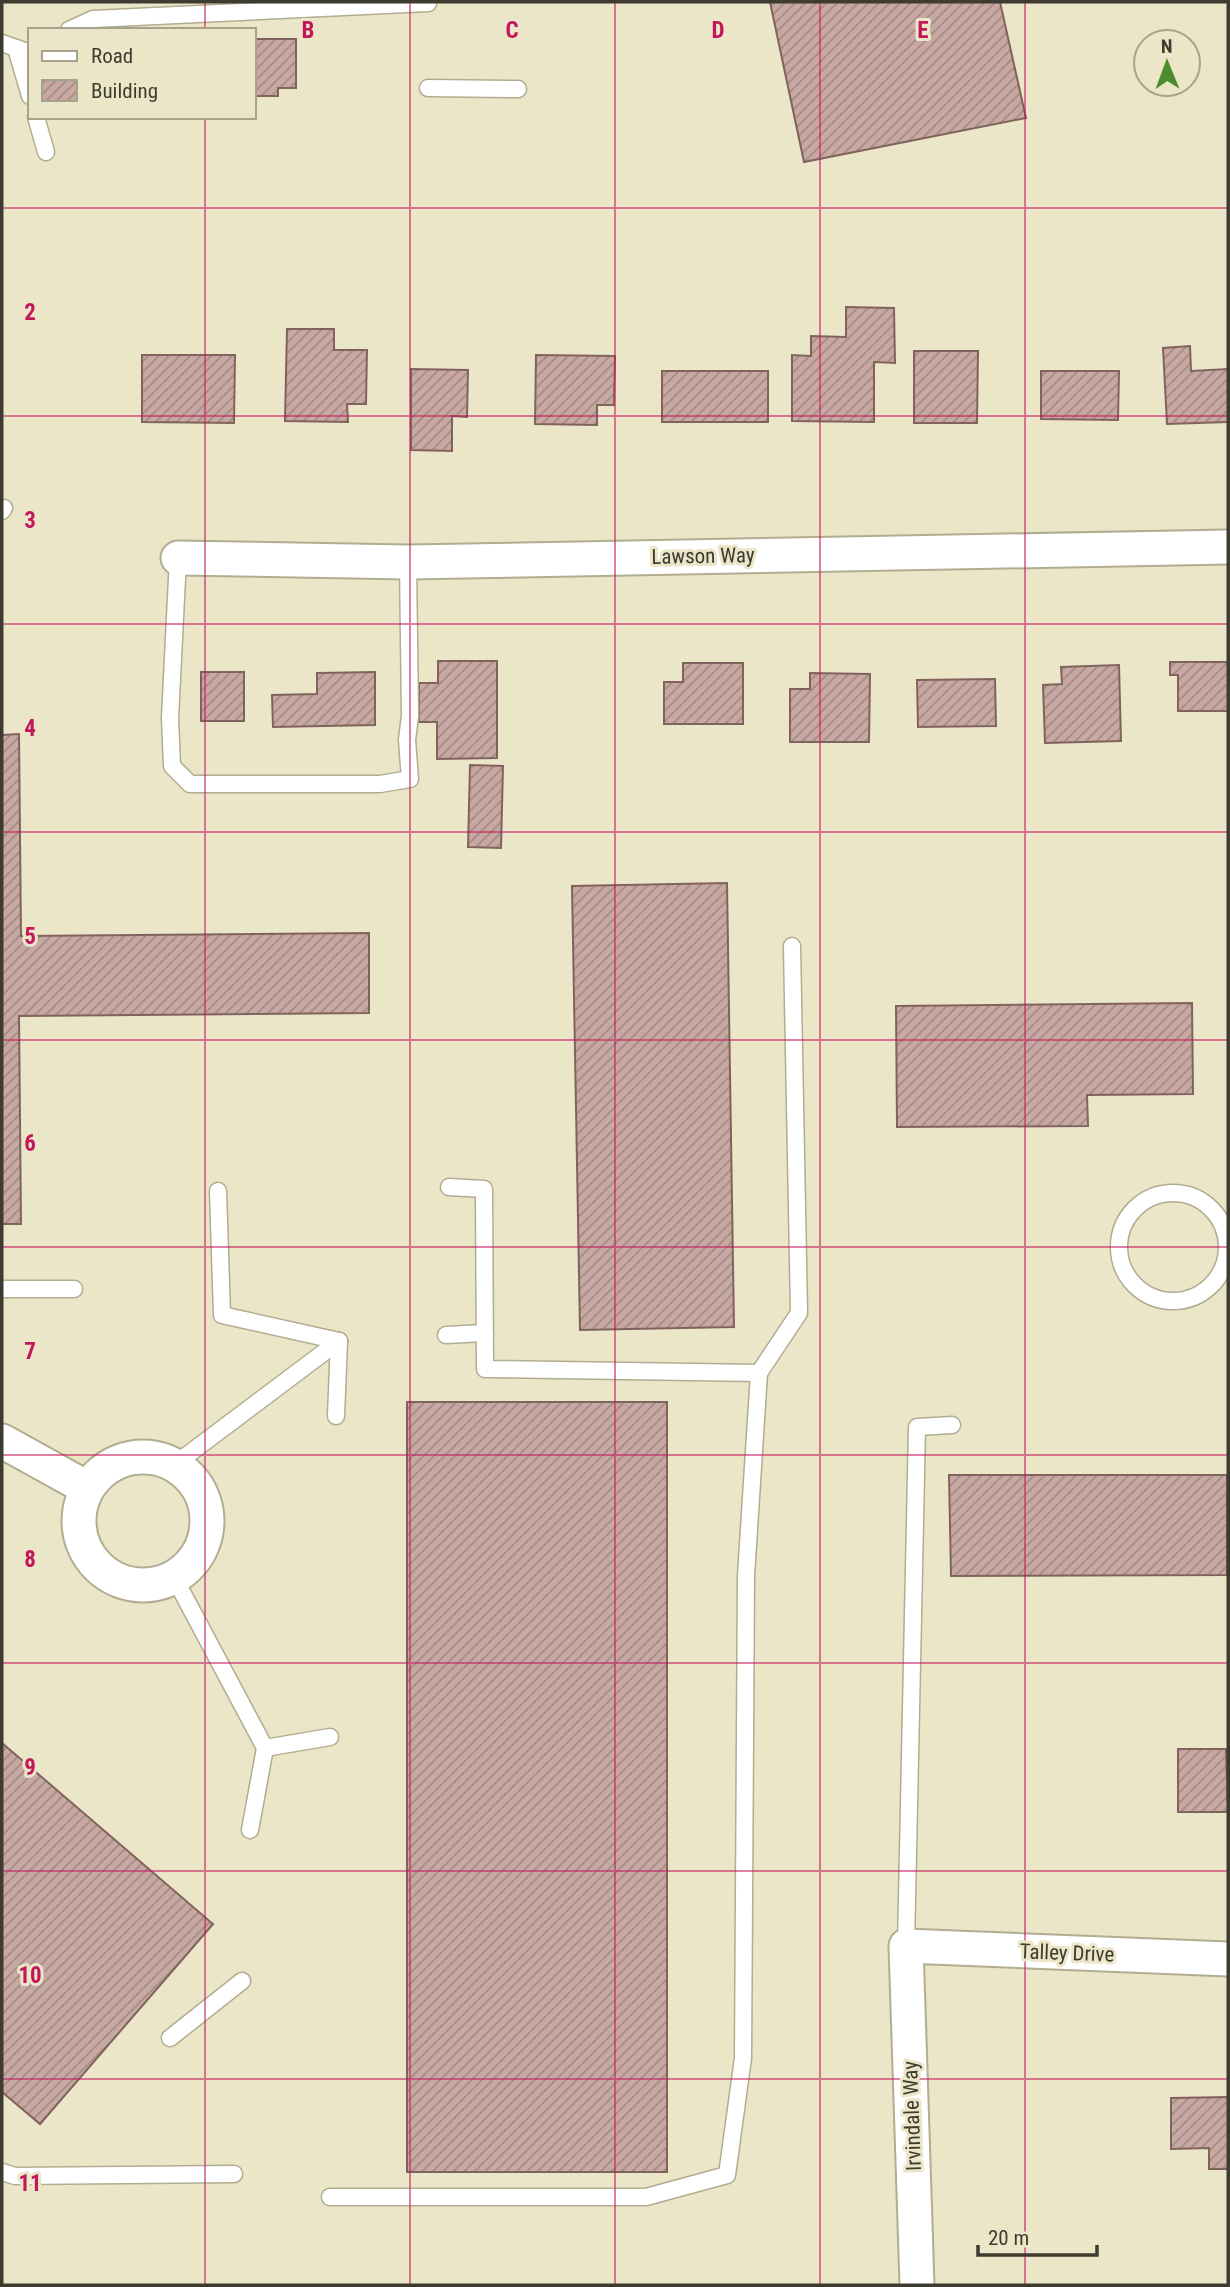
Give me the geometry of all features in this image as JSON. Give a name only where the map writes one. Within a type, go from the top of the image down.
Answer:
[{"type":"street","name":"Lawson Way","points":[[178,558],[408,562],[1228,547]]},
{"type":"street","points":[[2,1441],[87,1488]]},
{"type":"street","points":[[159,1459],[174,1465],[188,1475],[201,1493],[208,1524],[197,1557],[174,1577],[152,1585],[122,1582],[101,1570],[83,1545],[79,1530],[79,1510],[87,1488],[101,1472],[125,1460],[159,1459]]},
{"type":"street","name":"Talley Drive","points":[[906,1946],[1228,1959]]},
{"type":"street","name":"Irvindale Way","points":[[906,1946],[917,2285]]},
{"type":"lane","points":[[73,28],[93,19],[428,4]]},
{"type":"lane","points":[[16,48],[28,89]]},
{"type":"lane","points":[[428,88],[518,89]]},
{"type":"lane","points":[[37,119],[46,152]]},
{"type":"lane","points":[[178,558],[170,718],[172,766],[190,785],[380,784],[410,779],[407,740],[410,716],[408,562]]},
{"type":"lane","points":[[330,2197],[646,2197],[727,2175],[743,2058],[746,1576],[759,1373],[799,1312],[792,946]]},
{"type":"lane","points":[[449,1187],[484,1189],[485,1368],[759,1373]]},
{"type":"lane","points":[[218,1191],[222,1315],[339,1341]]},
{"type":"lane","points":[[1182,1193],[1206,1204],[1223,1224],[1228,1250],[1221,1275],[1202,1294],[1177,1302],[1161,1300],[1151,1298],[1130,1282],[1119,1258],[1120,1231],[1133,1209],[1156,1195],[1182,1193]]},
{"type":"lane","points":[[2,1289],[74,1289]]},
{"type":"lane","points":[[446,1335],[485,1333]]},
{"type":"lane","points":[[337,1416],[339,1341]]},
{"type":"lane","points":[[174,1465],[339,1341]]},
{"type":"lane","points":[[906,1946],[917,1427],[952,1425]]},
{"type":"lane","points":[[174,1577],[265,1748],[250,1830]]},
{"type":"lane","points":[[265,1748],[330,1737]]},
{"type":"lane","points":[[170,2038],[242,1981]]},
{"type":"lane","points":[[2,2172],[15,2176],[234,2174]]},
{"type":"building","points":[[770,2],[1000,2],[1026,118],[804,162]]},
{"type":"building","points":[[256,39],[296,39],[296,88],[278,88],[278,96],[256,96]]},
{"type":"building","points":[[846,307],[894,308],[895,363],[874,362],[874,422],[792,421],[792,355],[811,356],[811,336],[846,337]]},
{"type":"building","points":[[287,329],[334,329],[334,350],[367,350],[366,404],[347,404],[348,422],[285,421]]},
{"type":"building","points":[[1190,346],[1191,371],[1228,369],[1228,422],[1167,424],[1163,348]]},
{"type":"building","points":[[914,351],[978,351],[977,423],[914,423]]},
{"type":"building","points":[[142,355],[235,355],[234,423],[142,422]]},
{"type":"building","points":[[536,355],[615,356],[614,405],[597,405],[597,425],[535,424]]},
{"type":"building","points":[[411,369],[468,370],[467,417],[452,416],[452,451],[411,450]]},
{"type":"building","points":[[662,371],[768,371],[768,422],[662,422]]},
{"type":"building","points":[[1041,371],[1119,371],[1118,420],[1041,419]]},
{"type":"building","points":[[438,661],[497,661],[497,758],[437,759],[437,722],[419,722],[419,683],[438,683]]},
{"type":"building","points":[[1170,662],[1228,662],[1228,711],[1178,711],[1178,675],[1170,675]]},
{"type":"building","points":[[683,663],[743,663],[743,724],[664,724],[664,682],[683,682]]},
{"type":"building","points":[[1119,665],[1121,741],[1045,743],[1043,685],[1062,684],[1061,667]]},
{"type":"building","points":[[201,672],[244,672],[244,721],[201,721]]},
{"type":"building","points":[[375,672],[375,725],[273,727],[272,695],[317,694],[317,673]]},
{"type":"building","points":[[810,673],[870,674],[869,742],[790,742],[790,689],[810,689]]},
{"type":"building","points":[[995,679],[996,726],[918,727],[917,680]]},
{"type":"building","points":[[19,734],[21,936],[369,933],[369,1013],[19,1016],[21,1224],[2,1224],[2,735]]},
{"type":"building","points":[[470,765],[503,766],[501,848],[468,847]]},
{"type":"building","points":[[727,883],[734,1327],[580,1330],[572,886]]},
{"type":"building","points":[[1192,1003],[1193,1094],[1087,1095],[1088,1126],[897,1127],[896,1006]]},
{"type":"building","points":[[407,1402],[667,1402],[667,2172],[407,2172]]},
{"type":"building","points":[[949,1475],[1227,1475],[1227,1575],[951,1576]]},
{"type":"building","points":[[2,1743],[213,1924],[40,2124],[2,2092]]},
{"type":"building","points":[[1178,1749],[1226,1749],[1228,1812],[1178,1812]]},
{"type":"building","points":[[1228,2097],[1228,2169],[1209,2169],[1209,2148],[1171,2149],[1171,2098]]}]
